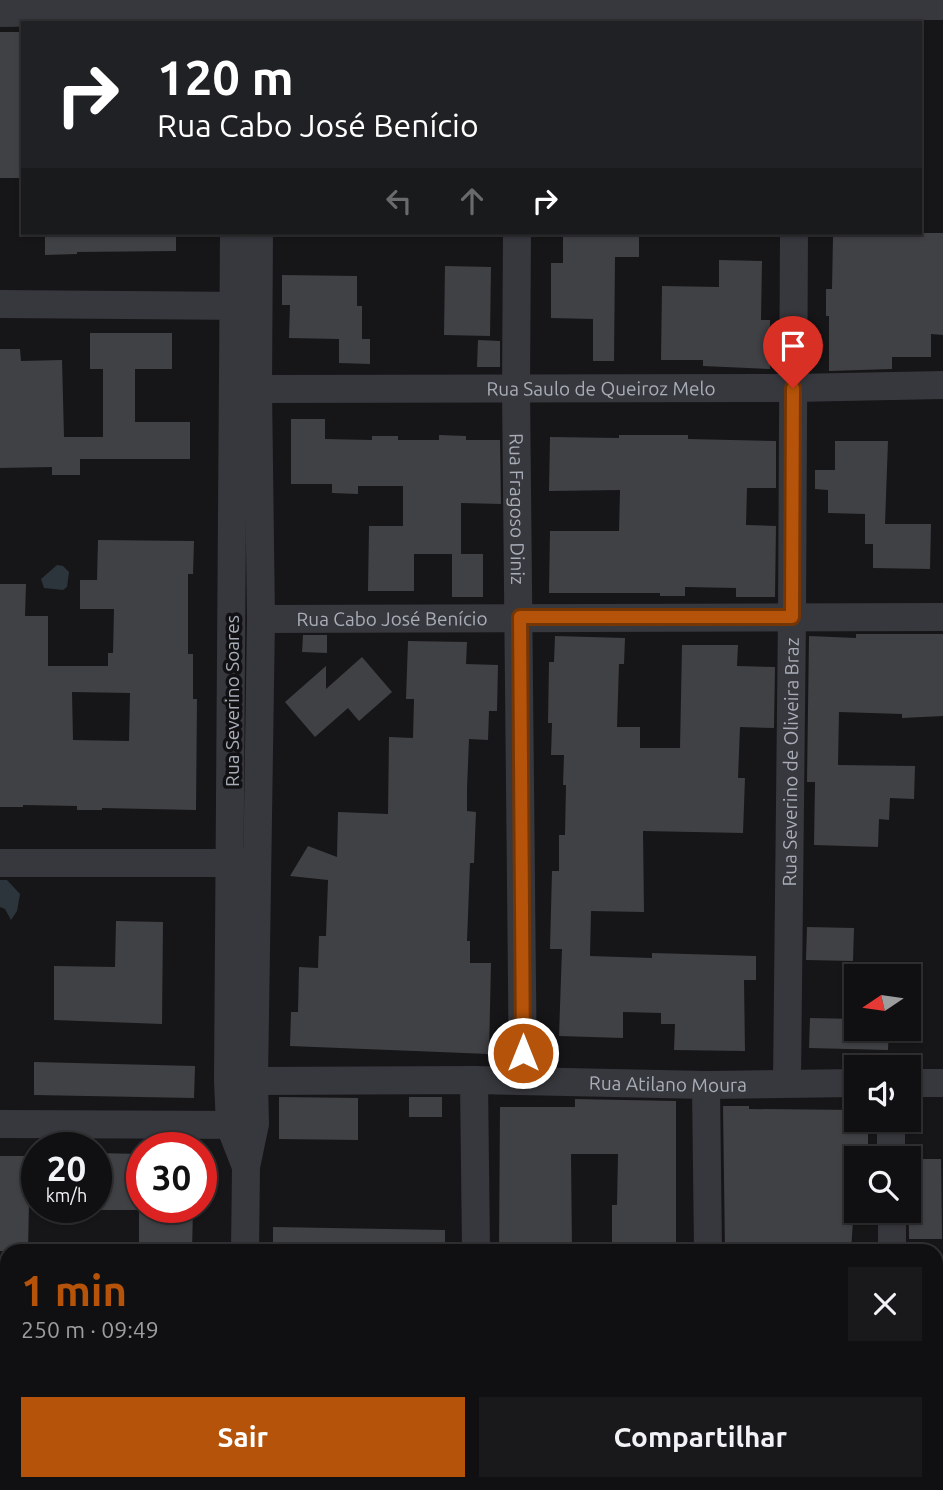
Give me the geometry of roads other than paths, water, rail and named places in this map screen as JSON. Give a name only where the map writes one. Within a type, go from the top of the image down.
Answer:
[{"type":"street","points":[[0,13],[794,10],[943,6]]},
{"type":"street","name":"Rua Severino Soares","points":[[234,235],[258,389],[261,619],[243,863]]},
{"type":"street","name":"Rua Severino Soares","points":[[244,1244],[246,1167],[241,1081],[246,306],[259,235]]},
{"type":"street","name":"Rua Fragoso Diniz","points":[[517,235],[523,1081]]},
{"type":"street","name":"Rua Severino de Oliveira Braz","points":[[787,1082],[794,235]]},
{"type":"street","points":[[0,304],[246,306]]},
{"type":"street","name":"Rua Saulo de Queiroz Melo","points":[[258,389],[793,388],[943,385]]},
{"type":"street","name":"Rua Cabo José Benício","points":[[261,619],[943,617]]},
{"type":"street","points":[[0,863],[243,863]]},
{"type":"street","points":[[474,1080],[476,1244]]},
{"type":"street","name":"Rua Atilano Moura","points":[[241,1081],[474,1080],[706,1085],[844,1083]]},
{"type":"street","points":[[921,1083],[943,1083]]},
{"type":"street","points":[[706,1085],[708,1244]]},
{"type":"street","points":[[0,1124],[243,1125]]},
{"type":"street","points":[[892,1223],[892,1244]]}]
